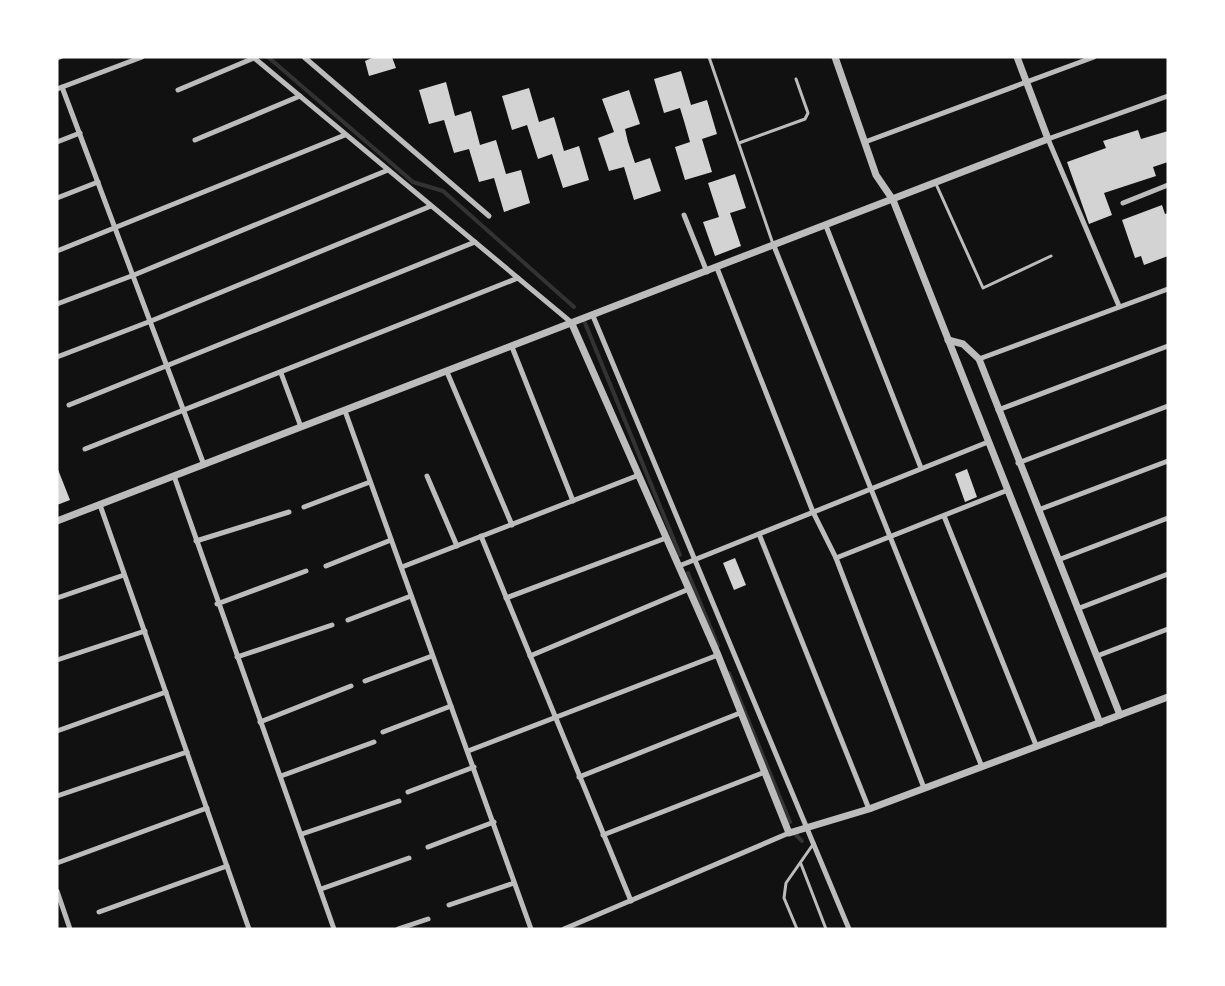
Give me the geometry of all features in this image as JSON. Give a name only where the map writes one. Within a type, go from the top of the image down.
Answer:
[{"type":"street","points":[[142,57],[59,88],[80,133],[204,465]]},
{"type":"street","points":[[178,90],[253,57],[572,324],[718,655],[789,833]]},
{"type":"street","points":[[304,57],[489,216]]},
{"type":"street","points":[[835,57],[876,175],[893,200],[1100,723]]},
{"type":"street","points":[[1017,57],[1048,139],[1119,306]]},
{"type":"street","points":[[865,142],[1094,57]]},
{"type":"street","points":[[195,140],[300,96]]},
{"type":"street","points":[[57,521],[1048,139],[1168,96]]},
{"type":"street","points":[[57,142],[80,133]]},
{"type":"street","points":[[57,251],[345,135]]},
{"type":"street","points":[[57,304],[134,275],[388,170]]},
{"type":"street","points":[[57,198],[98,182]]},
{"type":"street","points":[[1123,203],[1168,185]]},
{"type":"street","points":[[57,357],[151,321],[431,206]]},
{"type":"street","points":[[684,215],[707,272]]},
{"type":"street","points":[[826,226],[921,468]]},
{"type":"street","points":[[69,405],[475,242]]},
{"type":"street","points":[[774,246],[873,488],[982,767]]},
{"type":"street","points":[[717,268],[813,512],[836,558],[924,788]]},
{"type":"street","points":[[85,449],[518,278]]},
{"type":"street","points":[[979,359],[1168,290]]},
{"type":"street","points":[[592,316],[849,929]]},
{"type":"street","points":[[948,340],[963,344],[979,359],[1018,464],[1119,715]]},
{"type":"street","points":[[998,410],[1168,346]]},
{"type":"street","points":[[512,347],[573,501]]},
{"type":"street","points":[[447,372],[512,525]]},
{"type":"street","points":[[281,373],[301,427]]},
{"type":"street","points":[[1018,464],[1168,406]]},
{"type":"street","points":[[345,411],[531,929]]},
{"type":"street","points":[[679,567],[988,442]]},
{"type":"street","points":[[1037,510],[1168,461]]},
{"type":"street","points":[[174,476],[217,604],[302,834],[334,929]]},
{"type":"street","points":[[427,476],[457,546]]},
{"type":"street","points":[[402,567],[639,476]]},
{"type":"street","points":[[304,507],[370,482]]},
{"type":"street","points":[[836,558],[1008,490]]},
{"type":"street","points":[[100,505],[247,928]]},
{"type":"street","points":[[196,541],[289,512]]},
{"type":"street","points":[[944,516],[1036,746]]},
{"type":"street","points":[[1057,561],[1168,518]]},
{"type":"street","points":[[759,534],[869,809]]},
{"type":"street","points":[[481,536],[631,901]]},
{"type":"street","points":[[506,598],[666,538]]},
{"type":"street","points":[[326,566],[391,540]]},
{"type":"street","points":[[217,604],[306,571]]},
{"type":"street","points":[[1077,609],[1168,574]]},
{"type":"street","points":[[57,598],[124,575]]},
{"type":"street","points":[[530,656],[689,589]]},
{"type":"street","points":[[348,620],[411,596]]},
{"type":"street","points":[[237,657],[332,624]]},
{"type":"street","points":[[1097,656],[1168,628]]},
{"type":"street","points":[[57,660],[145,632]]},
{"type":"street","points":[[468,751],[718,655]]},
{"type":"street","points":[[365,681],[432,656]]},
{"type":"street","points":[[260,722],[351,686]]},
{"type":"street","points":[[57,731],[166,692]]},
{"type":"street","points":[[564,929],[789,833],[869,809],[1168,697]]},
{"type":"street","points":[[383,732],[451,706]]},
{"type":"street","points":[[579,777],[740,713]]},
{"type":"street","points":[[281,776],[374,742]]},
{"type":"street","points":[[57,795],[187,752]]},
{"type":"street","points":[[408,792],[474,767]]},
{"type":"street","points":[[603,835],[765,772]]},
{"type":"street","points":[[302,834],[399,801]]},
{"type":"street","points":[[57,862],[207,808]]},
{"type":"street","points":[[428,847],[494,822]]},
{"type":"street","points":[[321,889],[409,858]]},
{"type":"street","points":[[99,912],[227,866]]},
{"type":"street","points":[[449,905],[514,883]]},
{"type":"street","points":[[57,891],[70,929]]},
{"type":"street","points":[[398,929],[428,919]]},
{"type":"lane","points":[[57,59],[62,57]]},
{"type":"lane","points":[[709,57],[774,246]]},
{"type":"lane","points":[[739,143],[805,119],[808,113],[796,79]]},
{"type":"lane","points":[[936,184],[982,288],[1051,256]]},
{"type":"lane","points":[[796,929],[784,898],[786,884],[814,843]]},
{"type":"lane","points":[[801,864],[826,929]]},
{"type":"building","points":[[374,57],[392,57],[396,68],[369,76],[365,61]]},
{"type":"building","points":[[681,71],[691,105],[707,100],[717,134],[702,139],[712,172],[685,180],[675,147],[690,142],[684,121],[680,108],[664,113],[654,79]]},
{"type":"building","points":[[446,82],[455,116],[471,111],[480,145],[496,140],[506,174],[521,170],[530,203],[504,212],[494,178],[479,182],[469,149],[454,153],[444,120],[429,124],[419,90]]},
{"type":"building","points":[[529,88],[539,122],[554,117],[564,151],[579,146],[589,180],[563,188],[552,154],[538,159],[527,125],[512,130],[502,96]]},
{"type":"building","points":[[629,90],[640,124],[625,129],[628,142],[635,163],[650,158],[661,191],[634,200],[624,167],[609,171],[598,138],[614,132],[602,99]]},
{"type":"building","points":[[1138,130],[1141,139],[1168,131],[1168,162],[1153,167],[1156,176],[1104,193],[1112,215],[1089,224],[1067,162],[1106,148],[1103,141]]},
{"type":"building","points":[[735,174],[746,208],[730,213],[741,246],[715,256],[703,222],[719,217],[708,183]]},
{"type":"building","points":[[1162,205],[1165,214],[1168,213],[1168,256],[1144,265],[1141,256],[1135,258],[1122,220]]},
{"type":"building","points":[[57,467],[70,500],[57,505]]},
{"type":"building","points":[[967,469],[977,497],[965,502],[955,474]]},
{"type":"building","points":[[735,558],[746,585],[734,590],[723,563]]},
{"type":"waterway","points":[[268,57],[413,182],[443,191],[574,307]]},
{"type":"waterway","points":[[585,323],[680,555]]},
{"type":"waterway","points":[[688,573],[718,646]]},
{"type":"waterway","points":[[729,673],[790,822]]},
{"type":"waterway","points":[[795,834],[802,841]]}]
